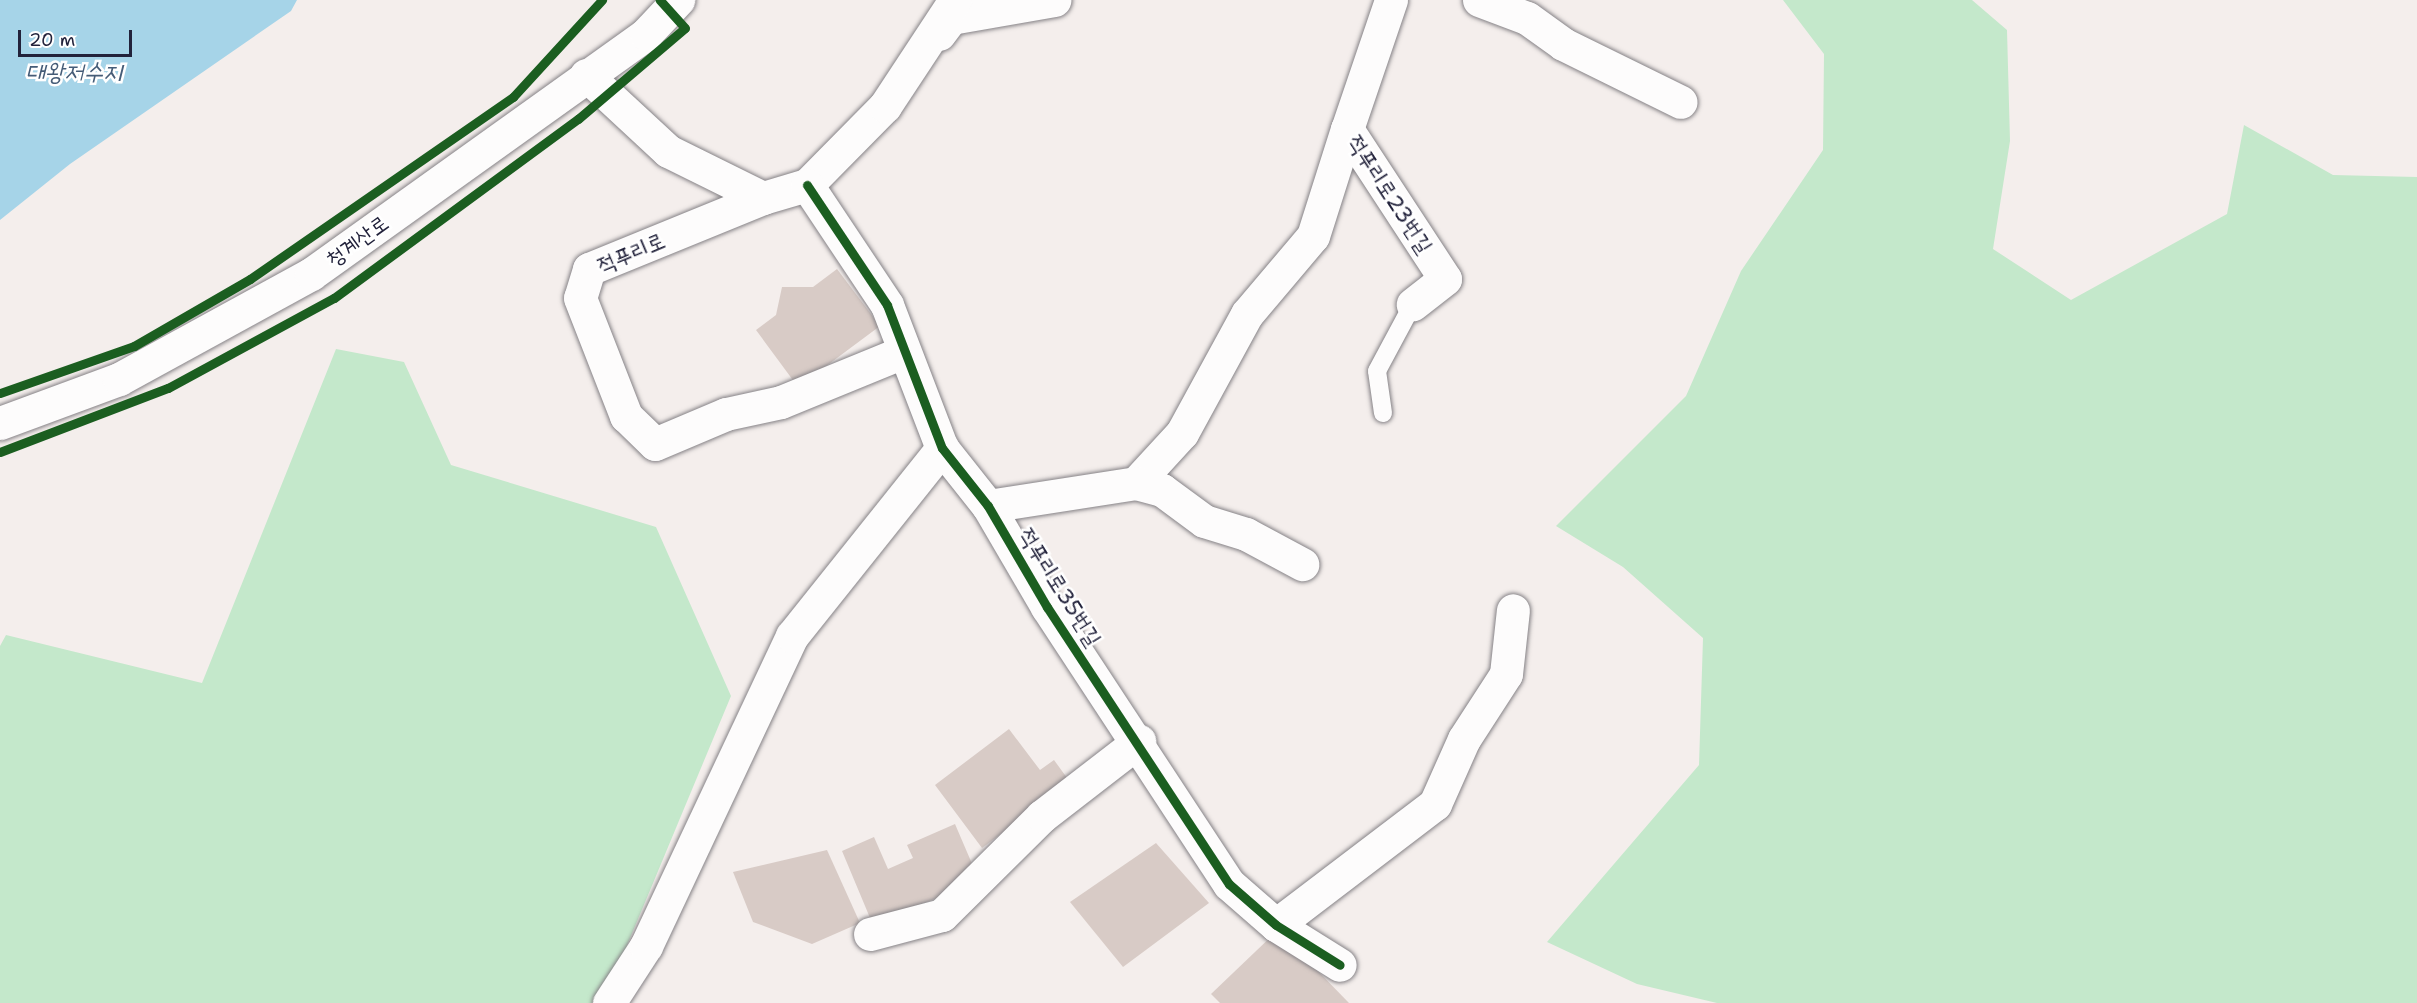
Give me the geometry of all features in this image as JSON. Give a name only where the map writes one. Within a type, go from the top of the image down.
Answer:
[{"type":"street","name":"청계산로","points":[[0,423],[119,379],[311,274],[646,34],[678,0]]},
{"type":"street","name":"적푸리로","points":[[903,352],[781,402],[726,414],[655,444],[626,416],[601,362],[580,298],[589,269],[763,198],[807,185],[885,106],[923,55],[955,0]]},
{"type":"street","points":[[923,55],[951,18],[1054,0]]},
{"type":"street","name":"적푸리로23번길","points":[[1391,0],[1347,129],[1445,279],[1413,304]]},
{"type":"street","points":[[1479,0],[1527,18],[1563,44],[1681,102]]},
{"type":"street","points":[[586,75],[668,151],[763,198]]},
{"type":"street","points":[[1136,483],[1182,433],[1247,315],[1313,236],[1347,129]]},
{"type":"street","name":"적푸리로35번길","points":[[807,185],[887,304],[903,352],[942,448],[988,506],[1047,607],[1139,741],[1229,884],[1276,924],[1340,965]]},
{"type":"street","points":[[609,1003],[646,946],[792,636],[942,448]]},
{"type":"street","name":"적푸리로35번길","points":[[988,506],[1136,483],[1162,490],[1204,521],[1245,534],[1302,564]]},
{"type":"street","points":[[1276,924],[1435,804],[1464,739],[1506,674],[1513,610]]},
{"type":"street","points":[[870,934],[942,915],[1042,816],[1139,741]]},
{"type":"lane","points":[[1383,413],[1377,371],[1413,304]]},
{"type":"green space","points":[[1783,0],[1972,0],[2007,30],[2010,141],[1993,249],[2071,300],[2227,214],[2244,125],[2333,175],[2417,177],[2417,1003],[1717,1003],[1637,984],[1547,942],[1699,765],[1703,638],[1623,567],[1556,526],[1686,396],[1741,271],[1823,150],[1824,54]]},
{"type":"green space","points":[[336,349],[404,362],[451,465],[656,527],[731,696],[603,1003],[0,1003],[0,646],[6,635],[202,683]]},
{"type":"water","name":"대왕저수지","points":[[0,0],[297,0],[291,11],[70,164],[0,220]]},
{"type":"building","points":[[837,269],[880,326],[798,387],[756,330],[776,315],[782,287],[813,287]]},
{"type":"building","points":[[1009,729],[1040,770],[1054,760],[1070,782],[982,848],[935,785]]},
{"type":"building","points":[[955,824],[979,880],[873,925],[842,851],[874,837],[888,869],[913,858],[907,845]]},
{"type":"building","points":[[1156,843],[1209,903],[1123,967],[1070,902]]},
{"type":"building","points":[[827,850],[860,923],[812,944],[753,922],[733,872]]},
{"type":"building","points":[[1278,930],[1349,1003],[1220,1003],[1211,994]]},
{"type":"cycle path","points":[[0,393],[134,346],[250,279],[513,97],[602,0]]},
{"type":"cycle path","points":[[0,452],[168,388],[334,298],[578,119],[685,28],[660,0]]},
{"type":"cycle path","points":[[807,185],[887,305],[942,448],[988,506],[1047,607],[1229,884],[1276,925],[1340,965]]}]
